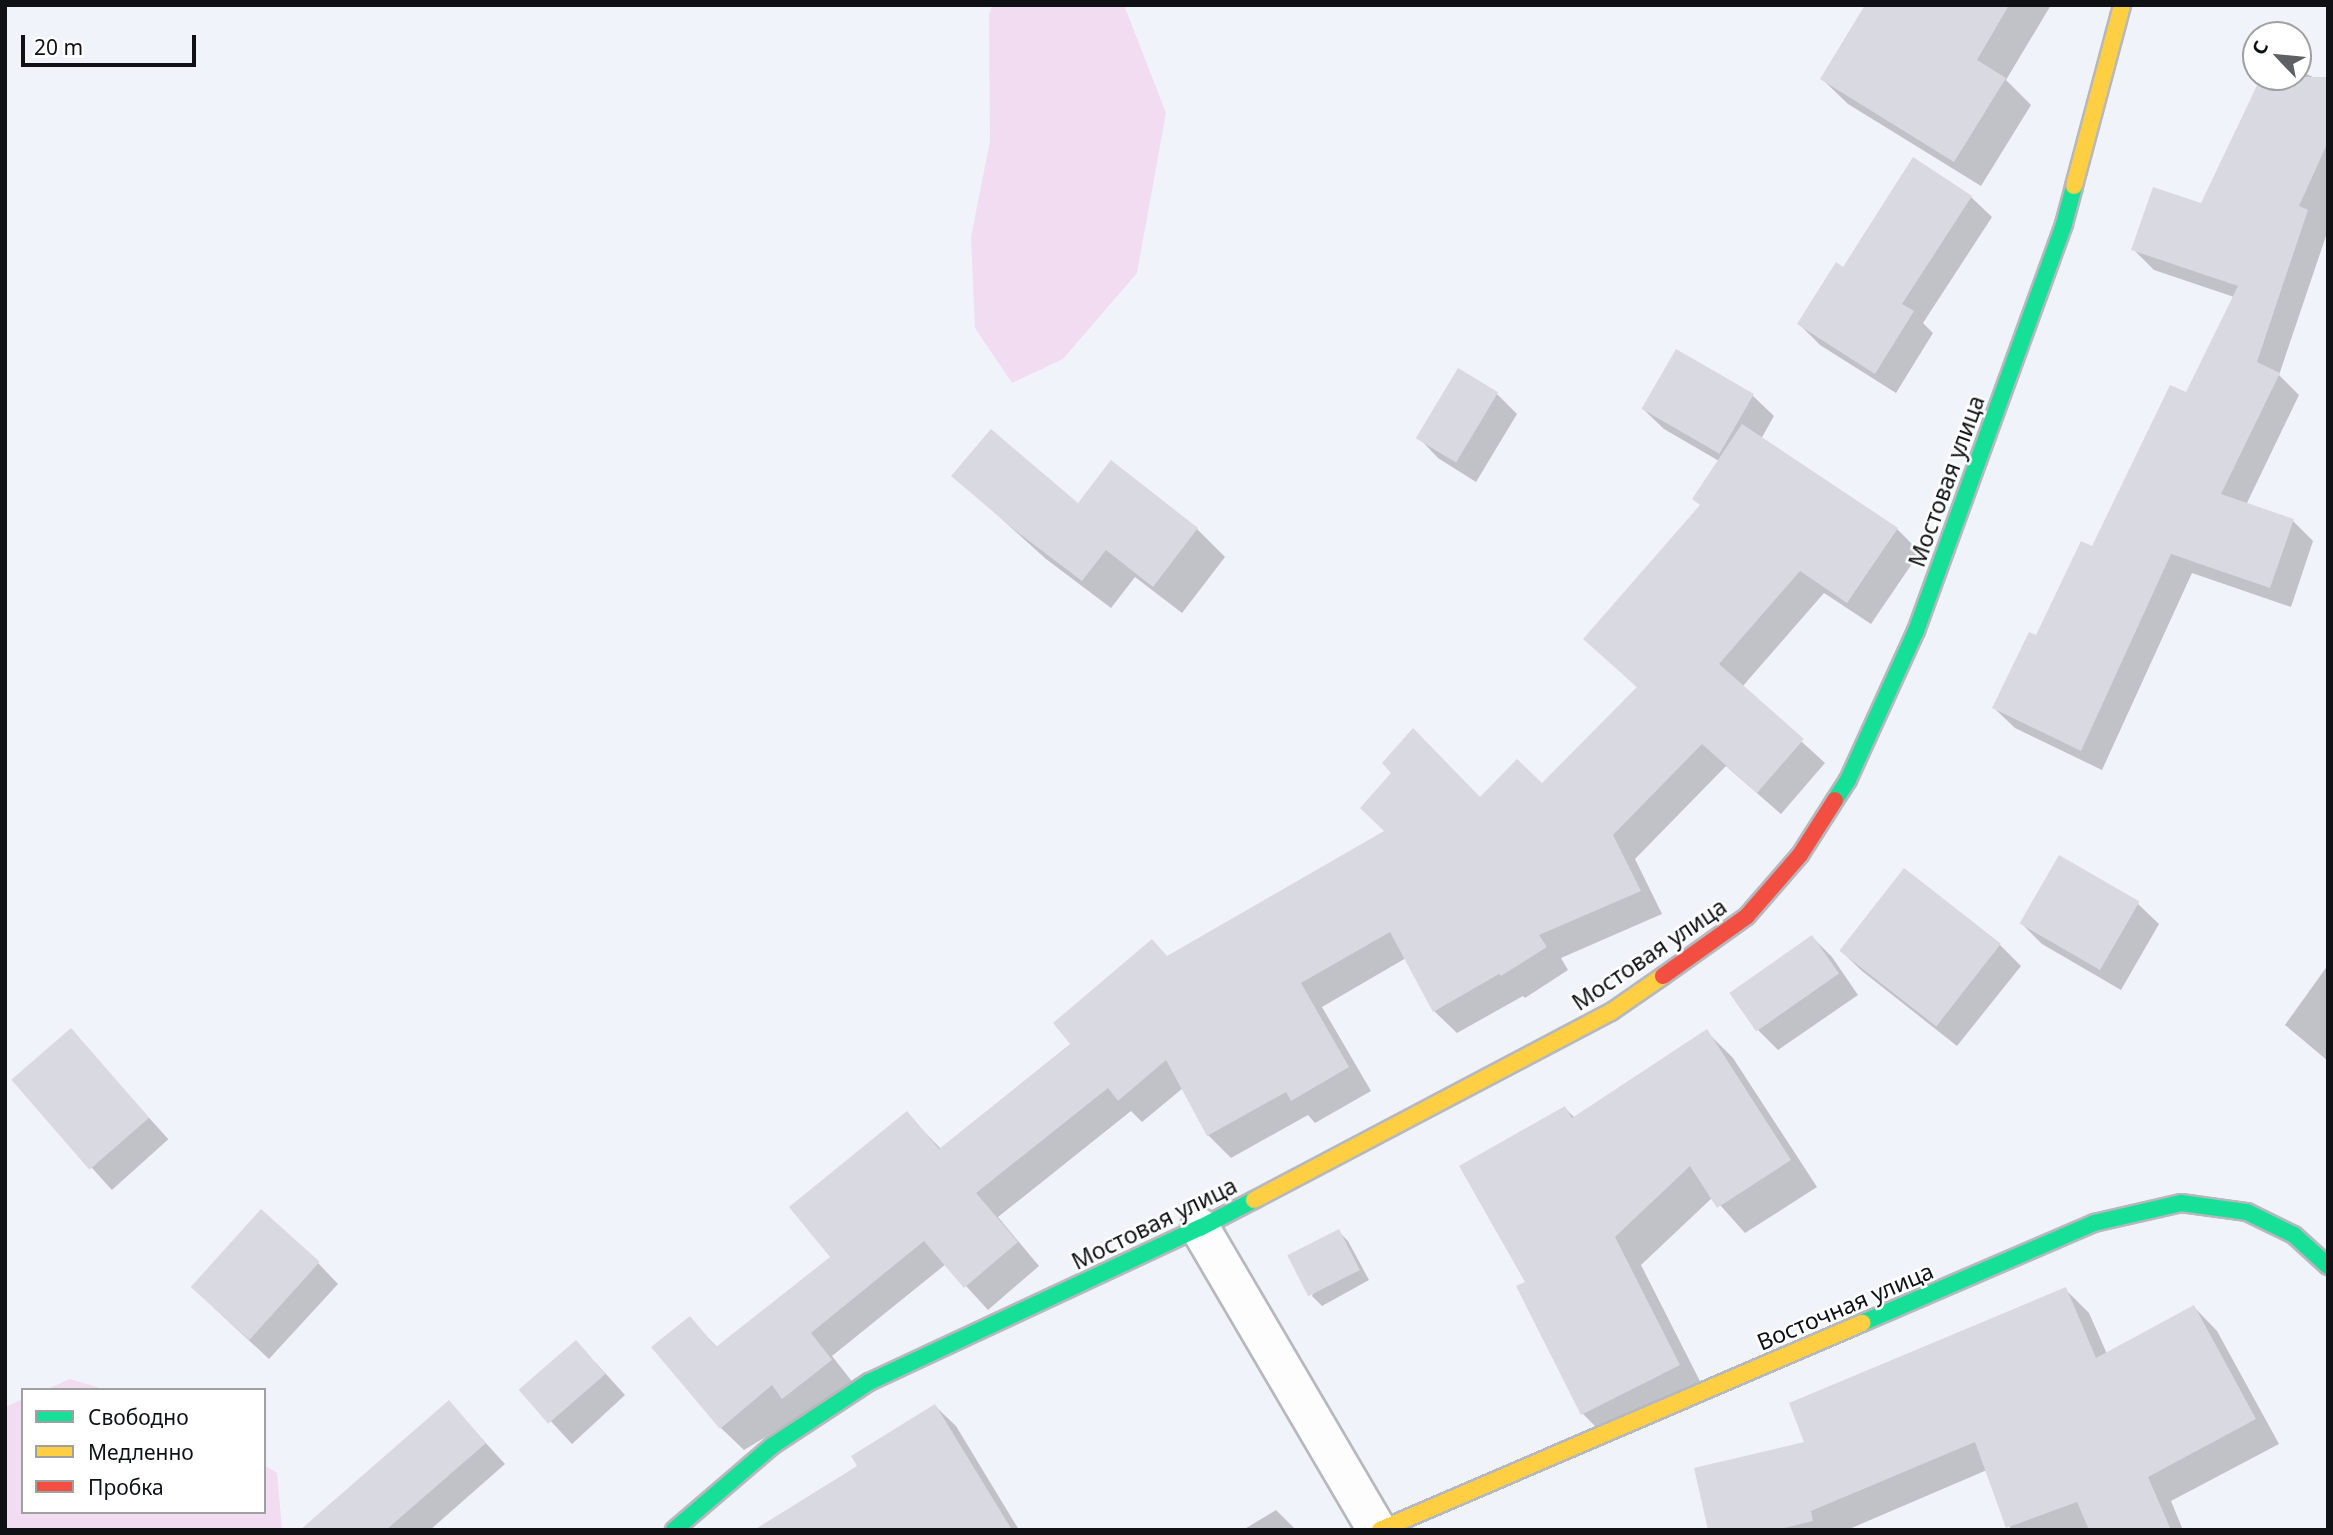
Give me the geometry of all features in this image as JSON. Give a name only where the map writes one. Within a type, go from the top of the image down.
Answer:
[{"type":"street","name":"Мостовая улица","points":[[674,1530],[772,1446],[869,1382],[1200,1228],[1611,1012],[1746,916],[1800,855],[1848,780],[1916,631],[2064,224],[2122,5]]},
{"type":"street","name":"Восточная улица","points":[[1378,1530],[2094,1223],[2181,1203],[2247,1212],[2294,1235],[2328,1266]]},
{"type":"street","points":[[1200,1228],[1378,1530]]},
{"type":"shaded area","points":[[992,5],[1124,5],[1166,113],[1137,273],[1063,359],[1012,383],[975,328],[971,237],[990,141],[989,15]]},
{"type":"shaded area","points":[[70,1379],[99,1388],[50,1388]]},
{"type":"shaded area","points":[[21,1400],[21,1514],[266,1514],[266,1466],[277,1473],[282,1530],[5,1530],[5,1407]]},
{"type":"building","points":[[1865,5],[2009,5],[1977,60],[2006,78],[1954,162],[1820,79]]},
{"type":"building","points":[[2312,77],[2328,77],[2328,142],[2299,206],[2308,210],[2257,362],[2280,373],[2221,494],[2294,519],[2270,588],[2171,554],[2081,751],[1992,708],[2029,632],[2036,635],[2081,541],[2092,546],[2170,385],[2186,392],[2238,286],[2131,250],[2153,187],[2201,203],[2254,91],[2312,91]]},
{"type":"building","points":[[1913,157],[1972,196],[1902,304],[1914,311],[1875,374],[1797,324],[1836,262],[1843,267]]},
{"type":"building","points":[[1676,349],[1754,394],[1719,454],[1642,409]]},
{"type":"building","points":[[1458,368],[1498,392],[1456,462],[1416,438]]},
{"type":"building","points":[[1742,424],[1898,528],[1847,603],[1800,571],[1719,664],[1804,739],[1757,793],[1702,744],[1613,835],[1641,891],[1539,935],[1547,947],[1501,976],[1499,974],[1433,1012],[1390,932],[1301,983],[1349,1067],[1291,1101],[1286,1092],[1207,1136],[1166,1060],[1118,1101],[1108,1088],[976,1193],[1018,1242],[964,1288],[924,1241],[811,1333],[832,1360],[782,1399],[772,1385],[720,1429],[651,1347],[690,1316],[716,1347],[830,1257],[789,1207],[907,1111],[939,1149],[1070,1044],[1053,1023],[1152,939],[1167,956],[1384,831],[1360,808],[1391,773],[1382,763],[1413,728],[1480,797],[1517,759],[1542,783],[1637,687],[1583,639],[1700,505],[1692,499]]},
{"type":"building","points":[[991,429],[1078,503],[1111,460],[1198,528],[1153,587],[1106,550],[1082,581],[1016,531],[951,476]]},
{"type":"building","points":[[2059,855],[2140,902],[2100,970],[2020,923]]},
{"type":"building","points":[[1904,868],[2001,944],[1936,1026],[1839,951]]},
{"type":"building","points":[[1812,935],[1839,974],[1756,1031],[1729,993]]},
{"type":"building","points":[[71,1028],[149,1118],[89,1170],[11,1080]]},
{"type":"building","points":[[1707,1029],[1791,1160],[1717,1208],[1690,1166],[1615,1237],[1680,1365],[1581,1415],[1516,1286],[1525,1282],[1459,1166],[1565,1106],[1572,1118]]},
{"type":"building","points":[[261,1209],[320,1262],[249,1340],[191,1287]]},
{"type":"building","points":[[1339,1229],[1360,1270],[1308,1296],[1287,1255]]},
{"type":"building","points":[[2066,1287],[2096,1358],[2194,1305],[2256,1419],[2148,1477],[2171,1530],[2089,1530],[2077,1502],[2006,1528],[1975,1442],[1811,1511],[1813,1521],[1776,1530],[1708,1530],[1694,1468],[1804,1442],[1789,1403]]},
{"type":"building","points":[[576,1340],[606,1374],[548,1424],[519,1390]]},
{"type":"building","points":[[449,1400],[486,1443],[386,1530],[300,1530]]},
{"type":"building","points":[[935,1404],[1012,1530],[754,1530],[857,1466],[851,1456]]},
{"type":"traffic: fast","points":[[1835,800],[1848,780],[1916,631],[2064,224],[2074,186]]},
{"type":"traffic: fast","points":[[674,1530],[772,1446],[869,1382],[1200,1228],[1254,1200]]},
{"type":"traffic: fast","points":[[1862,1323],[2094,1223],[2181,1203],[2247,1212],[2294,1235],[2328,1266]]},
{"type":"traffic: slow","points":[[2074,186],[2122,5]]},
{"type":"traffic: slow","points":[[1254,1200],[1611,1012],[1663,976]]},
{"type":"traffic: slow","points":[[1380,1530],[1862,1323]]},
{"type":"traffic: jam","points":[[1663,976],[1747,916],[1800,855],[1835,800]]}]
